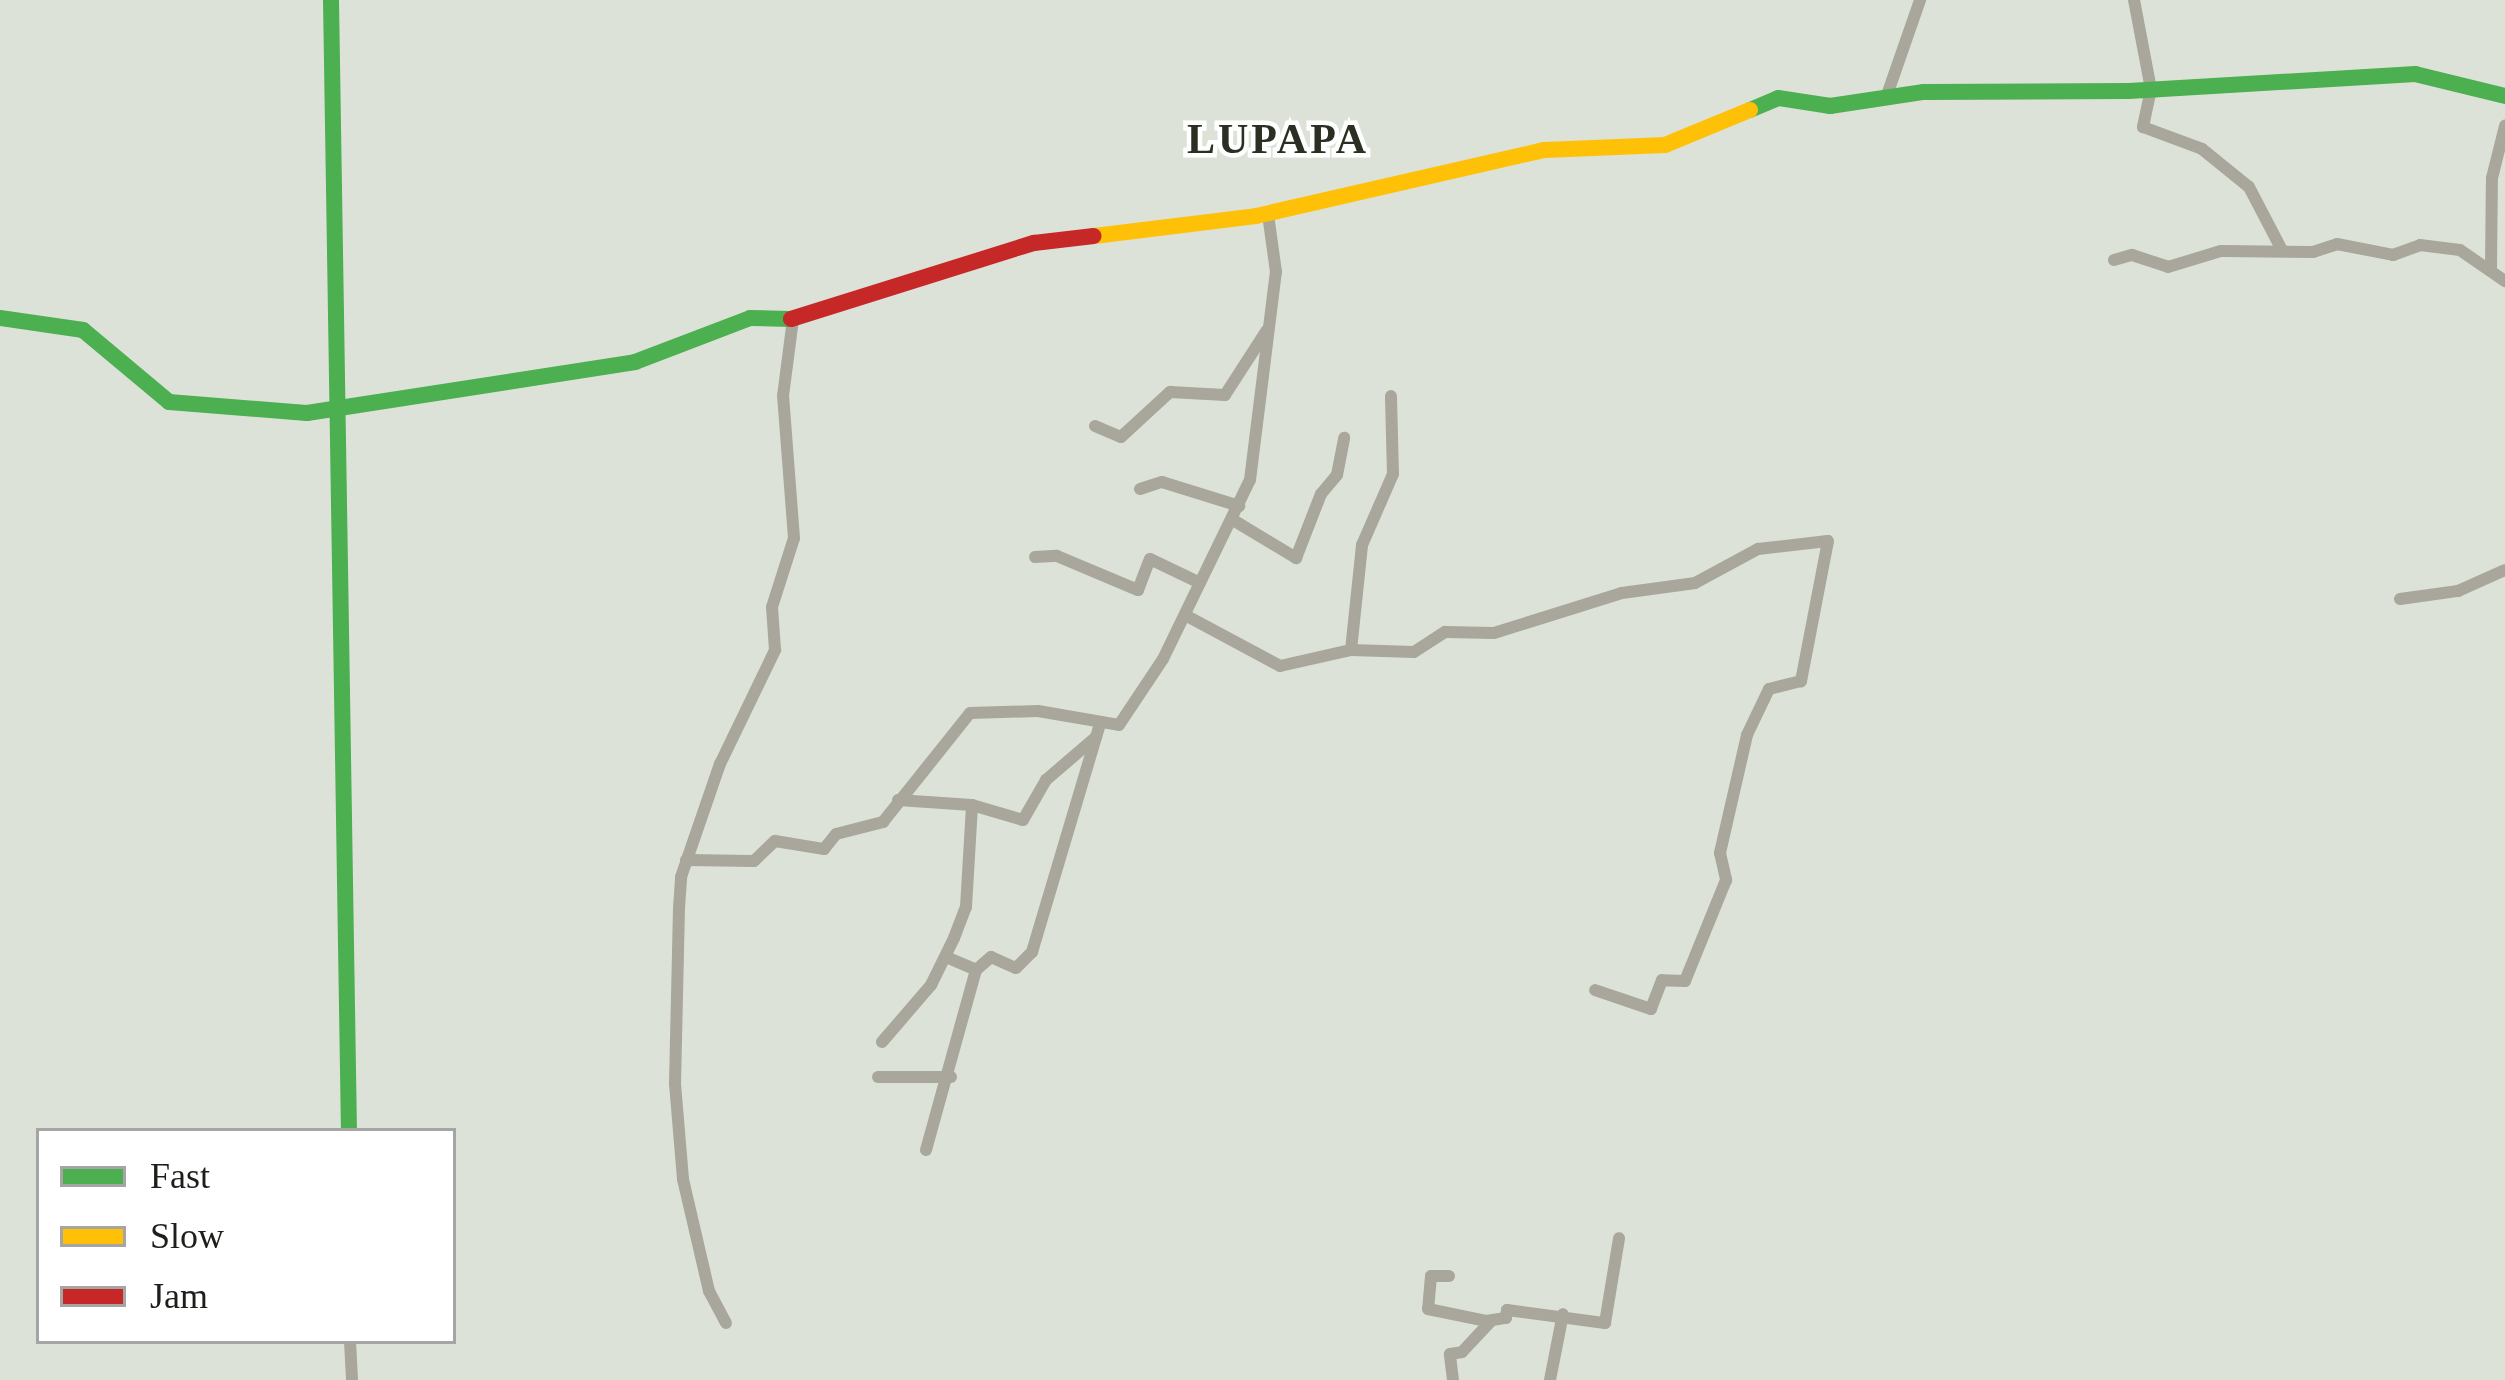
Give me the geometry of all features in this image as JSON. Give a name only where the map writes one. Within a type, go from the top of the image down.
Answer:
[{"type":"street","points":[[331,0],[332,404],[349,1128]]},
{"type":"street","points":[[1887,95],[1920,0]]},
{"type":"street","points":[[2134,0],[2151,88],[2143,127],[2202,149],[2249,187],[2282,250]]},
{"type":"street","points":[[0,318],[83,330],[169,402],[307,413],[332,404],[635,362],[750,318],[793,319],[1034,243],[1268,214],[1546,150],[1665,145],[1767,100],[1830,106],[1887,95],[2415,74],[2505,96]]},
{"type":"street","points":[[2492,267],[2492,178],[2505,126]]},
{"type":"street","points":[[898,800],[972,806],[1023,820],[1046,780],[1098,732],[1119,725],[1185,615],[1236,513],[1263,421],[1276,272],[1268,214]]},
{"type":"street","points":[[2114,260],[2132,255],[2168,267],[2210,252],[2337,244],[2393,255],[2434,245],[2492,267],[2505,280]]},
{"type":"street","points":[[727,1323],[709,1291],[683,1179],[675,1084],[686,860],[720,764],[776,650],[772,607],[794,538],[783,396],[793,319]]},
{"type":"street","points":[[1095,426],[1121,437],[1170,392],[1225,395],[1270,324]]},
{"type":"street","points":[[1351,650],[1362,544],[1394,475],[1391,395]]},
{"type":"street","points":[[1141,489],[1162,482],[1236,513],[1297,558],[1321,494],[1337,475],[1344,438]]},
{"type":"street","points":[[1185,615],[1280,665],[1351,650],[1414,652],[1445,632],[1494,633],[1622,593],[1695,583],[1758,549],[1828,541],[1801,681],[1769,689],[1737,763],[1719,858],[1728,865],[1726,880],[1685,981],[1662,980],[1651,1009],[1595,990]]},
{"type":"street","points":[[1035,556],[1058,556],[1138,590],[1150,559],[1200,583]]},
{"type":"street","points":[[2400,599],[2458,591],[2505,570]]},
{"type":"street","points":[[686,860],[754,861],[776,841],[832,847],[836,834],[883,822],[970,713],[1038,711],[1098,732]]},
{"type":"street","points":[[926,1150],[951,1077],[976,970],[991,957],[1016,968],[1032,952],[1098,732]]},
{"type":"street","points":[[882,1042],[946,957],[966,907],[972,806]]},
{"type":"street","points":[[946,957],[976,970]]},
{"type":"street","points":[[878,1077],[951,1077]]},
{"type":"street","points":[[1449,1276],[1431,1276],[1429,1309],[1492,1320],[1506,1318],[1508,1310],[1605,1323],[1619,1238]]},
{"type":"street","points":[[1550,1380],[1563,1314]]},
{"type":"street","points":[[1453,1380],[1450,1354],[1492,1320]]},
{"type":"street","points":[[350,1344],[352,1380]]},
{"type":"traffic: fast","points":[[331,0],[349,1128]]},
{"type":"traffic: fast","points":[[1750,110],[1778,98],[1830,106],[1924,92],[2129,91],[2415,74],[2505,96]]},
{"type":"traffic: fast","points":[[0,318],[83,330],[169,402],[307,413],[635,362],[750,318],[791,319]]},
{"type":"traffic: slow","points":[[1094,236],[1256,216],[1545,150],[1665,145],[1750,110]]},
{"type":"traffic: jam","points":[[791,319],[1034,243],[1094,236]]},
{"type":"district","name":"LUPAPA","points":[[1278,139]]}]
